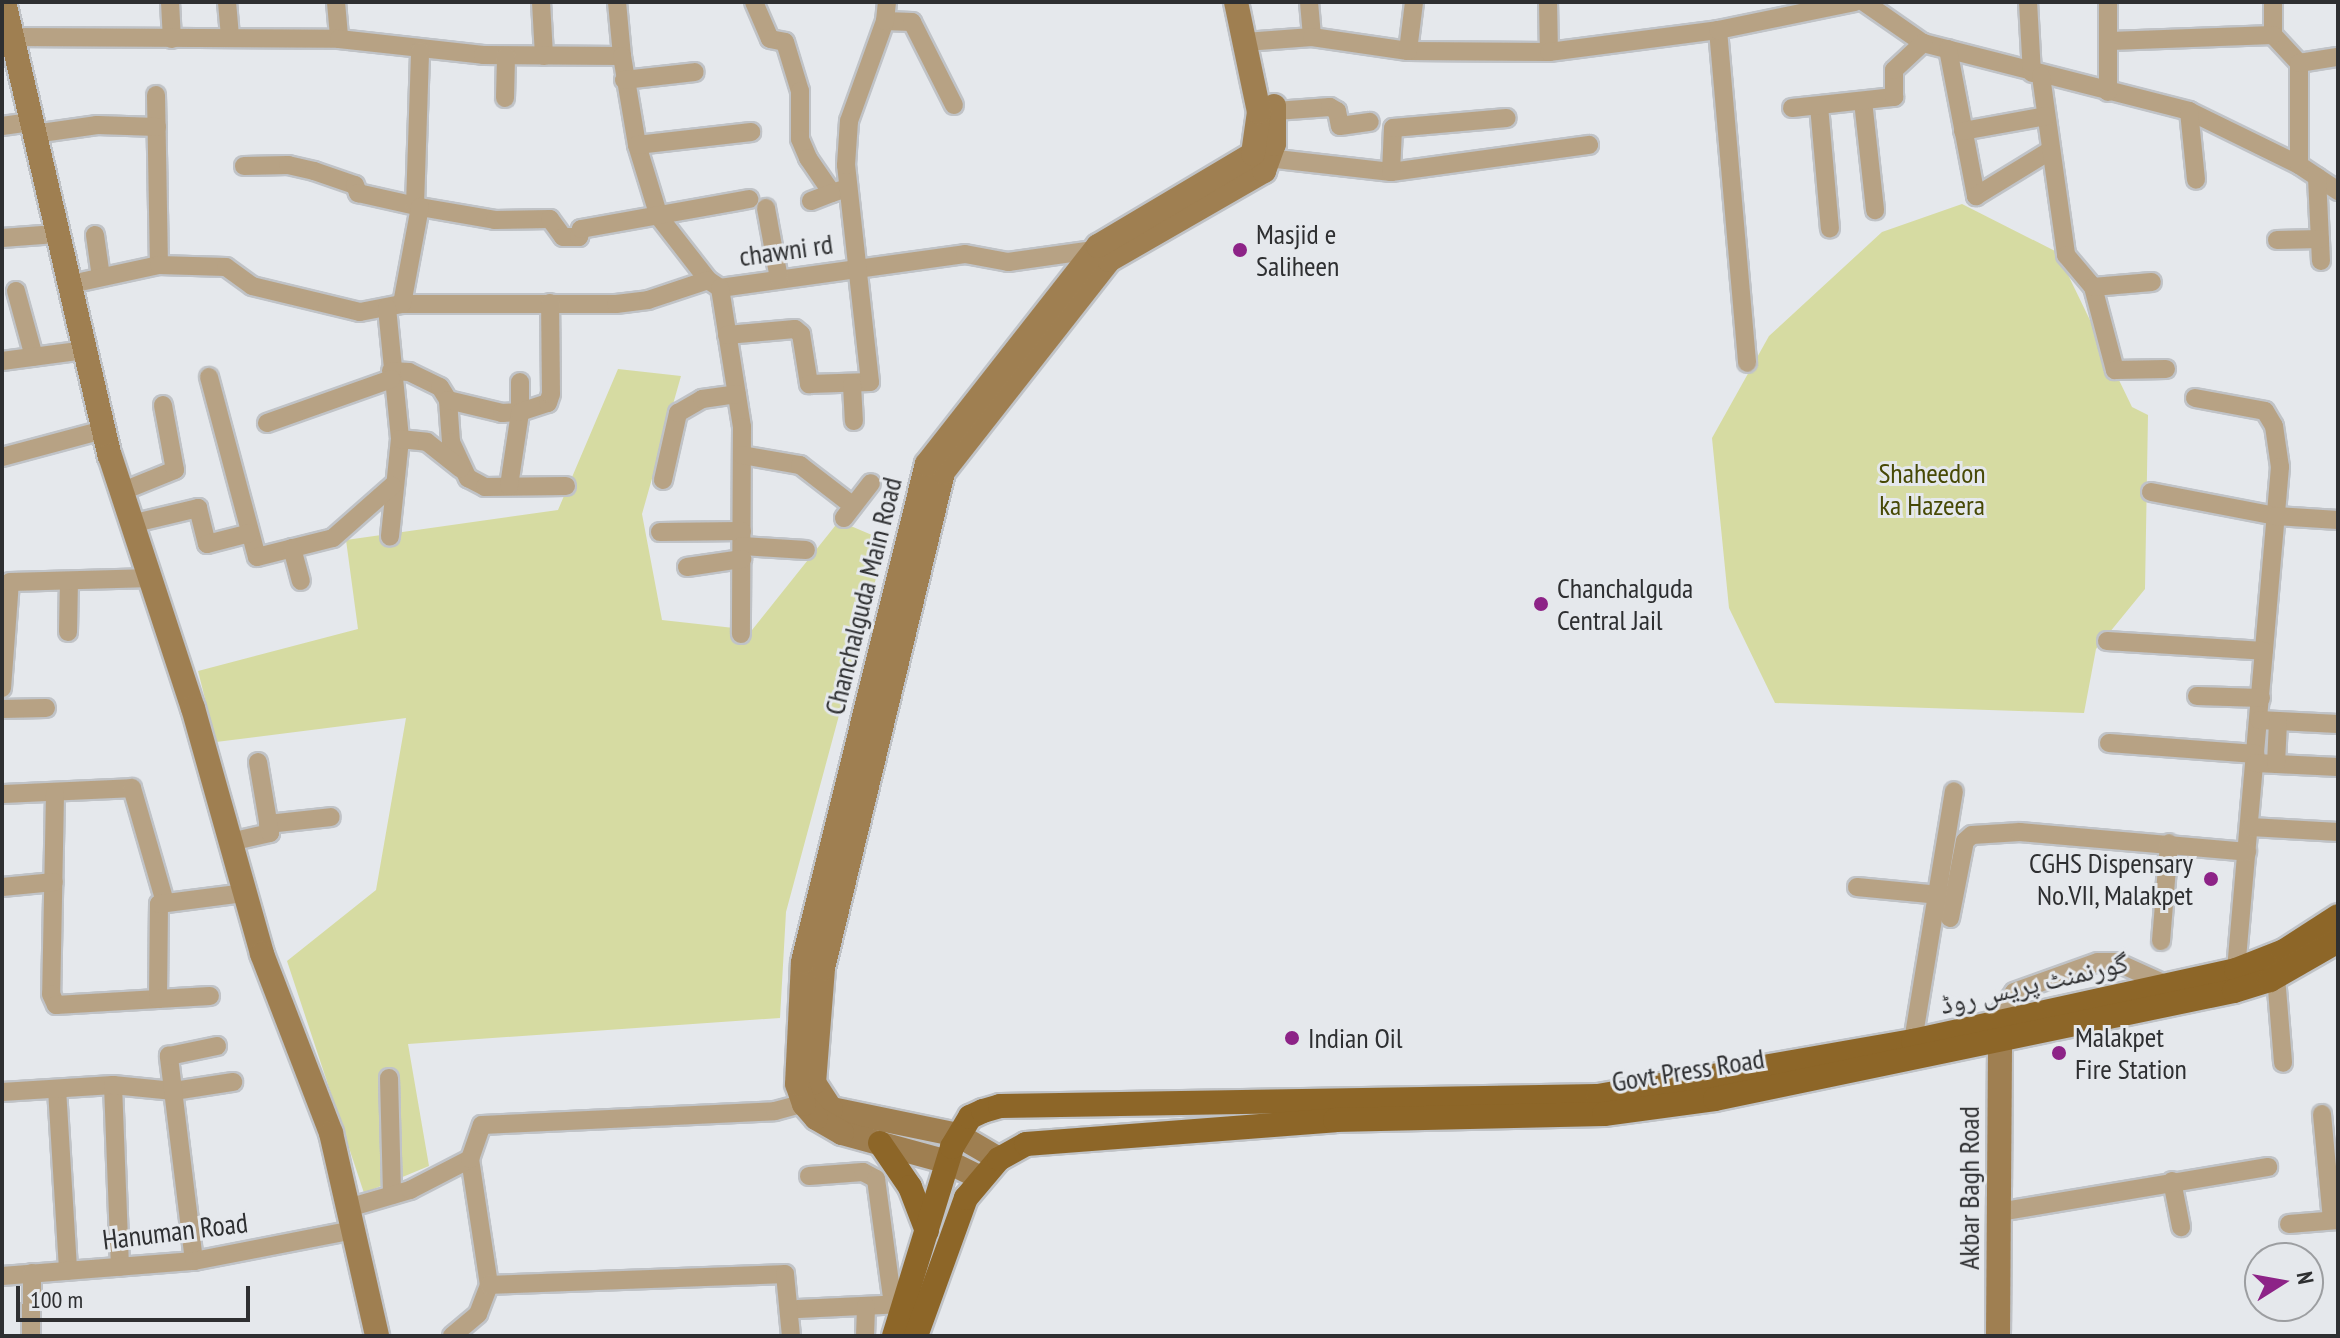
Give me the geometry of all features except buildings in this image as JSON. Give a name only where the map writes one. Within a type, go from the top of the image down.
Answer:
[{"type":"main road","points":[[4,2],[9,53],[32,128],[56,234],[71,284],[103,430],[152,578],[245,893],[331,1133],[377,1336]]},
{"type":"main road","points":[[1236,2],[1253,41]]},
{"type":"main road","points":[[1253,2],[1253,41],[1267,112],[1262,158]]},
{"type":"main road","name":"Chanchalguda Main Road","points":[[812,1101],[797,1084],[810,986],[927,464],[1104,253],[1262,158]]},
{"type":"main road","name":"گورنمنٹ پریس روڈ","points":[[953,1148],[970,1117],[1000,1106],[1566,1097],[1730,1075],[1913,1041],[1996,1033],[2165,984],[2236,970],[2284,951],[2338,916]]},
{"type":"main road","name":"Govt Press Road","points":[[999,1159],[1026,1144],[1335,1120],[1604,1114],[1715,1099],[1996,1033],[2276,977],[2338,941]]},
{"type":"main road","name":"Akbar Bagh Road","points":[[1996,1033],[1998,1336]]},
{"type":"main road","points":[[812,1101],[816,1118],[842,1133],[880,1143],[953,1148],[981,1178]]},
{"type":"main road","points":[[812,1101],[953,1148],[999,1159]]},
{"type":"main road","points":[[880,1143],[907,1181],[927,1231]]},
{"type":"main road","points":[[894,1336],[898,1304],[927,1231],[953,1148]]},
{"type":"main road","points":[[916,1336],[966,1198],[999,1159]]},
{"type":"street","points":[[170,2],[172,39]]},
{"type":"street","points":[[227,2],[230,38]]},
{"type":"street","points":[[336,2],[339,39]]},
{"type":"street","points":[[541,2],[544,56]]},
{"type":"street","name":"chawni rd","points":[[617,2],[624,80],[637,145],[659,217],[714,284],[779,279],[965,254],[1008,262],[1104,253]]},
{"type":"street","points":[[754,2],[770,39],[785,42],[800,91],[800,139],[839,191]]},
{"type":"street","points":[[1309,2],[1312,37]]},
{"type":"street","points":[[1408,51],[1414,2]]},
{"type":"street","points":[[1548,2],[1549,52]]},
{"type":"street","points":[[1253,41],[1312,37],[1408,51],[1549,52],[1718,30],[1855,2]]},
{"type":"street","points":[[1864,2],[1889,10],[1923,43],[2189,111],[2299,165],[2338,191]]},
{"type":"street","points":[[2028,2],[2036,74],[2046,116],[2066,255],[2093,287],[2115,370],[2166,369]]},
{"type":"street","points":[[2108,2],[2108,92]]},
{"type":"street","points":[[2273,2],[2273,35],[2299,63],[2299,165]]},
{"type":"street","points":[[727,335],[795,329],[801,334],[809,384],[852,385],[872,379],[857,268],[839,191],[849,121],[886,12],[912,22],[954,105]]},
{"type":"street","points":[[1718,30],[1747,363]]},
{"type":"street","points":[[2110,41],[2273,35]]},
{"type":"street","points":[[9,53],[172,39],[230,38],[339,39],[420,51],[506,56],[622,56]]},
{"type":"street","points":[[1792,108],[1894,97],[1894,70],[1923,43]]},
{"type":"street","points":[[1948,49],[1976,196],[2051,150]]},
{"type":"street","points":[[390,536],[392,486],[400,439],[391,375],[394,306],[417,206],[420,51]]},
{"type":"street","points":[[505,98],[506,56]]},
{"type":"street","points":[[2299,63],[2338,57]]},
{"type":"street","points":[[624,80],[695,72]]},
{"type":"street","points":[[156,95],[159,265]]},
{"type":"street","points":[[1863,101],[1875,210]]},
{"type":"street","points":[[1819,106],[1830,229]]},
{"type":"street","points":[[1267,112],[1330,107],[1337,111],[1340,126],[1370,122]]},
{"type":"street","points":[[2189,111],[2196,180]]},
{"type":"street","points":[[1963,131],[2046,116]]},
{"type":"street","points":[[1391,172],[1393,128],[1507,118]]},
{"type":"street","points":[[2,126],[157,127]]},
{"type":"street","points":[[637,145],[751,132]]},
{"type":"street","points":[[1262,158],[1391,172],[1589,145]]},
{"type":"street","points":[[244,166],[288,165],[355,185],[358,193],[495,220],[550,219],[563,237],[579,237],[581,229],[749,199]]},
{"type":"street","points":[[2317,177],[2321,261]]},
{"type":"street","points":[[811,201],[839,191]]},
{"type":"street","points":[[766,208],[779,279]]},
{"type":"street","points":[[2,238],[56,234]]},
{"type":"street","points":[[95,235],[101,277]]},
{"type":"street","points":[[2277,240],[2320,239]]},
{"type":"street","points":[[71,284],[159,265],[226,267],[252,286],[327,307],[360,312],[394,306],[648,300],[714,284],[737,394],[742,455],[741,634]]},
{"type":"street","points":[[2093,287],[2152,282]]},
{"type":"street","points":[[16,291],[34,357]]},
{"type":"street","points":[[448,400],[502,413],[520,412],[548,403],[551,394],[550,303]]},
{"type":"street","points":[[2,361],[86,350]]},
{"type":"street","points":[[267,423],[391,375],[409,372],[440,387],[448,400],[451,442],[461,469]]},
{"type":"street","points":[[209,377],[257,557],[333,538],[392,486]]},
{"type":"street","points":[[509,486],[520,412],[520,382]]},
{"type":"street","points":[[852,385],[854,421]]},
{"type":"street","points":[[663,480],[678,413],[702,399],[737,394]]},
{"type":"street","points":[[2195,398],[2265,411],[2274,426],[2280,467],[2261,698],[2276,764]]},
{"type":"street","points":[[123,491],[175,470],[163,405]]},
{"type":"street","points":[[2,457],[103,430]]},
{"type":"street","points":[[400,439],[427,442],[485,487],[566,486]]},
{"type":"street","points":[[742,455],[800,465],[848,512],[871,483]]},
{"type":"street","points":[[2151,492],[2276,516],[2338,520]]},
{"type":"street","points":[[135,523],[198,508],[207,544],[250,533]]},
{"type":"street","points":[[660,532],[742,546],[806,550]]},
{"type":"street","points":[[687,567],[742,546]]},
{"type":"street","points":[[292,548],[301,581]]},
{"type":"street","points":[[2,688],[10,582],[152,578]]},
{"type":"street","points":[[68,632],[69,582]]},
{"type":"street","points":[[2107,641],[2264,651]]},
{"type":"street","points":[[2197,696],[2261,698]]},
{"type":"street","points":[[2,709],[46,708]]},
{"type":"street","points":[[2268,720],[2338,724]]},
{"type":"street","points":[[2236,970],[2256,759],[2268,720]]},
{"type":"street","points":[[2109,743],[2256,759],[2276,764],[2338,767]]},
{"type":"street","points":[[230,842],[270,833],[258,762]]},
{"type":"street","points":[[2,794],[55,794],[132,788],[164,899],[157,911],[158,999]]},
{"type":"street","points":[[1913,1041],[1940,895],[1954,791]]},
{"type":"street","points":[[55,794],[51,994],[56,1005],[210,996]]},
{"type":"street","points":[[268,824],[331,817]]},
{"type":"street","points":[[2251,827],[2338,832]]},
{"type":"street","points":[[1950,918],[1965,841],[1972,835],[2020,832],[2247,852]]},
{"type":"street","points":[[2161,941],[2169,843]]},
{"type":"street","points":[[2,887],[54,882]]},
{"type":"street","points":[[1857,887],[1940,895]]},
{"type":"street","points":[[164,899],[245,893]]},
{"type":"street","points":[[1996,1033],[2014,992],[2098,962],[2116,962],[2165,984]]},
{"type":"street","points":[[2276,977],[2283,1063]]},
{"type":"street","points":[[194,1261],[170,1054],[217,1046]]},
{"type":"street","points":[[389,1078],[392,1195]]},
{"type":"street","points":[[2,1092],[113,1085],[174,1091],[233,1082]]},
{"type":"street","points":[[113,1085],[120,1267]]},
{"type":"street","points":[[57,1089],[68,1271]]},
{"type":"street","points":[[452,1336],[478,1314],[489,1285],[470,1159],[482,1125],[775,1111],[812,1101]]},
{"type":"street","points":[[2289,1224],[2335,1220],[2322,1114]]},
{"type":"street","name":"Hanuman Road","points":[[2,1276],[194,1261],[350,1219],[392,1195],[470,1159]]},
{"type":"street","points":[[1999,1212],[2268,1167]]},
{"type":"street","points":[[798,1309],[898,1304],[876,1179],[863,1172],[809,1176]]},
{"type":"street","points":[[2172,1181],[2181,1227]]},
{"type":"street","points":[[31,1336],[32,1273]]},
{"type":"street","points":[[489,1285],[785,1274],[791,1336]]},
{"type":"street","points":[[865,1336],[866,1306]]},
{"type":"green space","name":"Shaheedon ka Hazeera","points":[[1962,204],[2057,252],[2132,407],[2148,415],[2145,589],[2096,649],[2084,713],[1775,703],[1729,608],[1712,438],[1769,336],[1882,232]]},
{"type":"green space","points":[[618,369],[681,376],[642,514],[662,620],[752,630],[839,521],[886,541],[786,912],[780,1018],[408,1044],[429,1166],[364,1193],[287,961],[376,890],[406,718],[216,742],[198,671],[358,629],[346,540],[558,510]]},
{"type":"place","name":"Masjid e Saliheen","points":[[1240,250]]},
{"type":"place","name":"Chanchalguda Central Jail","points":[[1541,604]]},
{"type":"place","name":"CGHS Dispensary No.VII, Malakpet","points":[[2211,879]]},
{"type":"place","name":"Indian Oil","points":[[1292,1038]]},
{"type":"place","name":"Malakpet Fire Station","points":[[2059,1053]]}]
